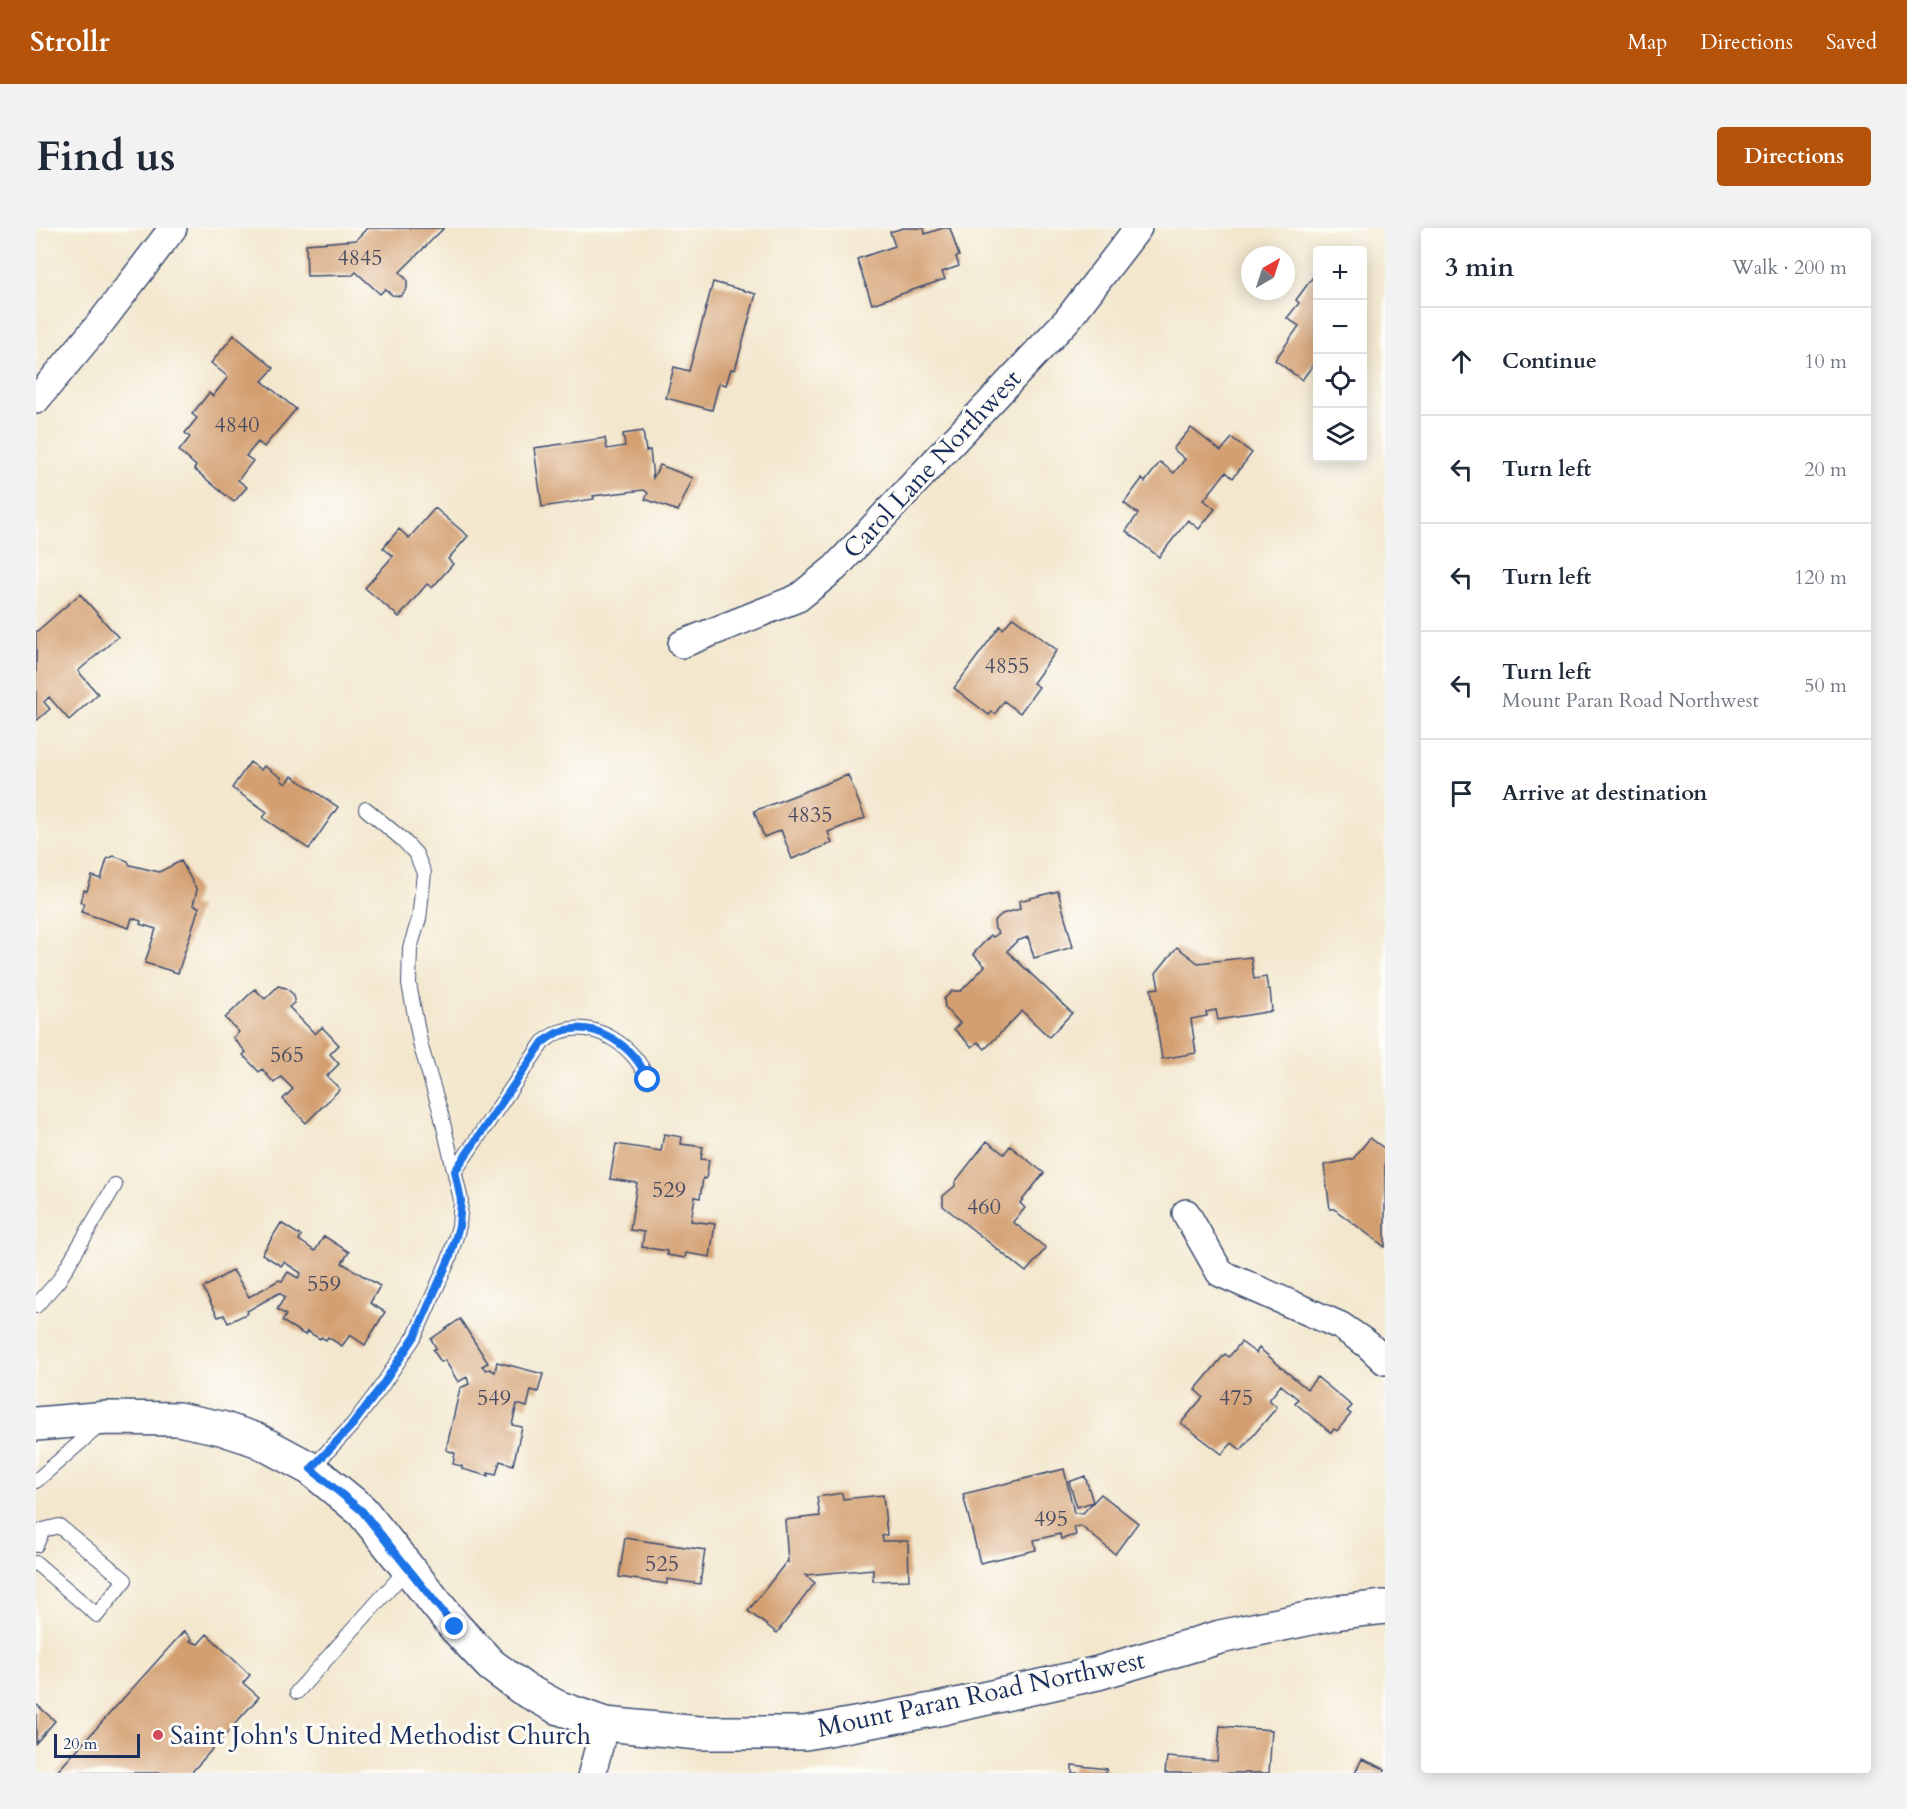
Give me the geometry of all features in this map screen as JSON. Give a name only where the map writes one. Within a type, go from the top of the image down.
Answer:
[{"type":"main road","name":"Mount Paran Road Northwest","points":[[36,1424],[107,1418],[178,1419],[220,1428],[257,1440],[311,1469],[362,1511],[455,1627],[491,1665],[522,1688],[557,1707],[605,1724],[699,1733],[805,1733],[943,1708],[1076,1678],[1220,1637],[1340,1612],[1385,1607]]},
{"type":"street","points":[[36,400],[102,321],[173,228]]},
{"type":"street","name":"Carol Lane Northwest","points":[[682,644],[798,598],[835,568],[1068,319],[1138,228]]},
{"type":"street","points":[[1186,1214],[1220,1273],[1341,1326],[1367,1344],[1385,1361]]},
{"type":"street","points":[[592,1773],[605,1724]]},
{"type":"lane","points":[[311,1469],[353,1424],[415,1336],[450,1257],[459,1226],[461,1200],[440,1110],[421,1047],[410,984],[410,948],[419,919],[424,873],[416,854],[366,809]]},
{"type":"lane","points":[[455,1171],[543,1042],[559,1032],[584,1029],[612,1037],[626,1047],[638,1061],[648,1080]]},
{"type":"lane","points":[[36,1305],[59,1280],[115,1185]]},
{"type":"lane","points":[[36,1481],[107,1418]]},
{"type":"lane","points":[[36,1545],[40,1527],[60,1526],[126,1580],[97,1615],[36,1563]]},
{"type":"lane","points":[[297,1692],[408,1568]]},
{"type":"building","points":[[367,228],[444,228],[400,272],[407,280],[407,288],[401,296],[392,295],[385,289],[380,294],[356,272],[353,275],[307,276],[306,244],[356,240]]},
{"type":"building","points":[[903,228],[924,228],[925,234],[950,228],[959,256],[956,257],[959,266],[942,272],[945,279],[872,304],[857,259],[895,246],[890,232]]},
{"type":"building","points":[[1313,277],[1313,365],[1302,380],[1275,360],[1299,326],[1287,318],[1299,303],[1296,300]]},
{"type":"building","points":[[713,282],[756,294],[735,370],[731,369],[726,385],[719,383],[712,410],[666,398],[674,367],[689,371]]},
{"type":"building","points":[[234,335],[274,368],[262,381],[296,409],[264,447],[258,442],[246,456],[253,461],[238,480],[247,487],[234,502],[194,469],[196,466],[179,451],[190,437],[185,433],[197,418],[192,414],[209,393],[213,396],[228,377],[211,363]]},
{"type":"building","points":[[1191,428],[1221,451],[1232,438],[1252,453],[1233,478],[1226,472],[1204,500],[1215,509],[1199,529],[1188,520],[1159,557],[1126,531],[1138,514],[1124,503],[1142,479],[1145,482],[1160,462],[1174,473],[1185,459],[1173,449]]},
{"type":"building","points":[[643,431],[646,451],[650,450],[653,478],[660,465],[693,478],[678,511],[645,499],[648,493],[644,490],[593,496],[594,499],[542,507],[534,448],[605,438],[607,449],[625,446],[623,434]]},
{"type":"building","points":[[435,508],[468,536],[448,559],[453,564],[432,588],[427,584],[399,617],[365,588],[393,556],[383,548],[399,529],[409,538]]},
{"type":"building","points":[[80,594],[118,637],[78,671],[98,694],[69,720],[49,697],[44,702],[50,709],[36,721],[36,632]]},
{"type":"building","points":[[1013,617],[1057,650],[1033,683],[1039,687],[1020,713],[1004,701],[995,714],[992,712],[989,715],[954,688],[1000,626],[1003,629]]},
{"type":"building","points":[[250,762],[261,770],[264,766],[282,778],[281,780],[286,784],[292,776],[338,807],[309,849],[263,818],[267,812],[232,788]]},
{"type":"building","points":[[848,775],[865,818],[828,832],[832,843],[792,859],[781,830],[764,837],[754,811]]},
{"type":"building","points":[[114,856],[128,861],[130,865],[159,872],[181,861],[197,890],[193,905],[199,907],[178,973],[145,963],[156,929],[140,924],[141,921],[132,918],[129,928],[81,912],[84,903],[80,902],[92,876],[101,879],[107,859]]},
{"type":"building","points":[[1058,891],[1073,947],[1034,958],[1028,937],[1017,941],[1007,951],[1072,1013],[1049,1037],[1022,1011],[985,1049],[978,1042],[972,1047],[954,1029],[960,1023],[945,1008],[944,999],[952,991],[961,991],[985,966],[973,954],[991,935],[993,937],[999,933],[995,929],[994,921],[1002,914],[1020,909],[1019,901]]},
{"type":"building","points":[[1177,947],[1198,963],[1251,957],[1254,979],[1266,977],[1268,989],[1270,989],[1272,1011],[1218,1020],[1216,1010],[1206,1012],[1207,1016],[1191,1019],[1196,1053],[1162,1059],[1151,989],[1159,988],[1156,973]]},
{"type":"building","points":[[278,986],[286,988],[294,995],[294,1003],[289,1007],[315,1034],[322,1027],[339,1045],[330,1054],[339,1064],[327,1076],[340,1089],[306,1123],[283,1099],[293,1089],[281,1077],[274,1083],[262,1069],[259,1072],[243,1055],[246,1052],[233,1038],[239,1032],[225,1018],[255,989],[265,999]]},
{"type":"building","points":[[664,1134],[682,1137],[681,1144],[703,1147],[701,1159],[709,1160],[700,1198],[695,1197],[691,1221],[715,1224],[710,1257],[686,1253],[685,1258],[667,1255],[667,1251],[642,1247],[644,1232],[630,1230],[637,1183],[610,1179],[616,1144],[661,1151]]},
{"type":"building","points":[[1370,1138],[1385,1149],[1385,1247],[1334,1209],[1330,1209],[1324,1165],[1353,1159]]},
{"type":"building","points":[[987,1141],[1004,1154],[1010,1146],[1044,1173],[1020,1203],[1025,1208],[1013,1222],[1046,1248],[1026,1272],[943,1206],[943,1196],[955,1186],[955,1182]]},
{"type":"building","points":[[281,1223],[301,1236],[299,1240],[315,1251],[324,1236],[349,1252],[342,1263],[380,1286],[370,1303],[385,1312],[365,1345],[350,1335],[342,1346],[328,1337],[326,1340],[321,1337],[320,1339],[307,1331],[305,1335],[282,1321],[286,1315],[277,1309],[285,1297],[279,1293],[228,1323],[224,1315],[218,1317],[203,1288],[233,1270],[249,1297],[279,1280],[282,1281],[288,1272],[298,1278],[301,1273],[284,1262],[281,1266],[262,1254]]},
{"type":"building","points":[[460,1319],[488,1363],[482,1366],[486,1370],[490,1369],[495,1372],[497,1362],[543,1374],[538,1392],[531,1390],[527,1407],[517,1404],[512,1425],[522,1427],[513,1465],[500,1461],[496,1475],[488,1473],[488,1476],[462,1469],[462,1466],[453,1464],[455,1453],[446,1450],[460,1388],[469,1384],[467,1377],[458,1382],[445,1360],[441,1362],[433,1350],[436,1348],[431,1339]]},
{"type":"building","points":[[1241,1342],[1256,1353],[1259,1348],[1307,1389],[1317,1377],[1352,1406],[1347,1411],[1351,1414],[1337,1431],[1334,1429],[1331,1433],[1295,1403],[1298,1399],[1281,1385],[1269,1400],[1277,1407],[1241,1450],[1232,1443],[1222,1454],[1181,1423],[1203,1397],[1195,1390],[1225,1354],[1229,1357]]},
{"type":"building","points":[[1064,1469],[1074,1513],[1083,1513],[1101,1494],[1138,1523],[1115,1554],[1081,1526],[1074,1527],[1076,1535],[1061,1539],[1060,1534],[1034,1540],[1036,1550],[980,1563],[963,1494]]},
{"type":"building","points":[[1085,1476],[1093,1502],[1077,1507],[1069,1482]]},
{"type":"building","points":[[842,1493],[843,1499],[883,1495],[887,1535],[882,1536],[883,1541],[908,1541],[909,1580],[873,1581],[873,1569],[805,1575],[815,1583],[777,1633],[748,1611],[788,1562],[785,1520],[820,1516],[817,1497]]},
{"type":"building","points":[[625,1538],[705,1550],[700,1584],[667,1579],[667,1584],[619,1577]]},
{"type":"building","name":"Saint John's United Methodist Church","points":[[184,1631],[192,1639],[190,1641],[198,1644],[207,1634],[250,1675],[243,1683],[259,1697],[191,1773],[56,1773]]},
{"type":"building","points":[[36,1704],[55,1721],[36,1743]]},
{"type":"building","points":[[1220,1726],[1272,1730],[1269,1773],[1165,1773],[1167,1757],[1217,1761]]},
{"type":"building","points":[[1362,1759],[1385,1769],[1385,1773],[1355,1773]]},
{"type":"building","points":[[1072,1765],[1107,1769],[1106,1773],[1072,1773]]},
{"type":"place","name":"Saint John's United Methodist Church","points":[[158,1735]]},
{"type":"route","points":[[455,1627],[362,1511],[311,1469],[353,1424],[415,1336],[450,1257],[459,1226],[461,1200],[455,1171],[543,1042],[559,1032],[584,1029],[612,1037],[626,1047],[638,1061],[648,1080]]}]
